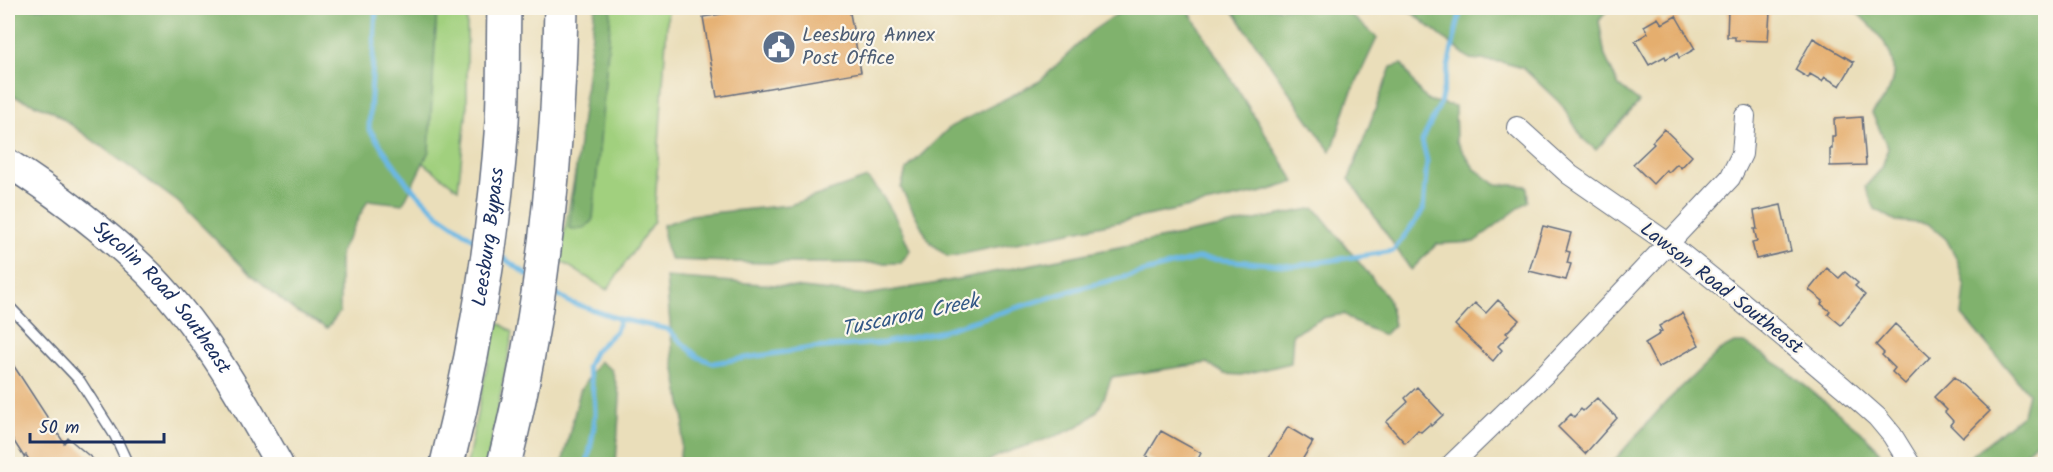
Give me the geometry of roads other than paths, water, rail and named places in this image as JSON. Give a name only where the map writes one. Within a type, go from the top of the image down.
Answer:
[{"type":"highway","name":"Leesburg Bypass","points":[[447,465],[458,423],[480,306],[498,169],[502,121],[504,8]]},
{"type":"highway","points":[[504,465],[517,414],[542,273],[559,76],[561,8]]},
{"type":"main road","name":"Sycolin Road Southeast","points":[[8,163],[66,201],[149,275],[182,313],[223,369],[279,465]]},
{"type":"street","points":[[1452,465],[1546,373],[1730,178],[1742,154],[1745,116]]},
{"type":"street","name":"Lawson Road Southeast","points":[[1517,127],[1570,175],[1668,243],[1737,298],[1877,417],[1892,435],[1910,465]]},
{"type":"lane","points":[[8,304],[80,381],[115,436],[128,465]]},
{"type":"waterway","name":"Tuscarora Creek","points":[[376,8],[369,129],[407,183],[439,215],[478,242]]},
{"type":"waterway","name":"Tuscarora Creek","points":[[551,290],[569,302],[620,319],[667,329],[698,357],[713,363],[811,348],[883,343],[938,332],[1077,289],[1199,258],[1294,266],[1393,251],[1423,211],[1427,161],[1422,141],[1440,104],[1461,8]]},
{"type":"waterway","name":"Tuscarora Creek","points":[[499,255],[528,275]]},
{"type":"waterway","points":[[587,464],[595,416],[594,393],[587,367],[594,352],[616,331],[620,319]]},
{"type":"place","name":"Leesburg Annex Post Office","points":[[779,47]]}]
